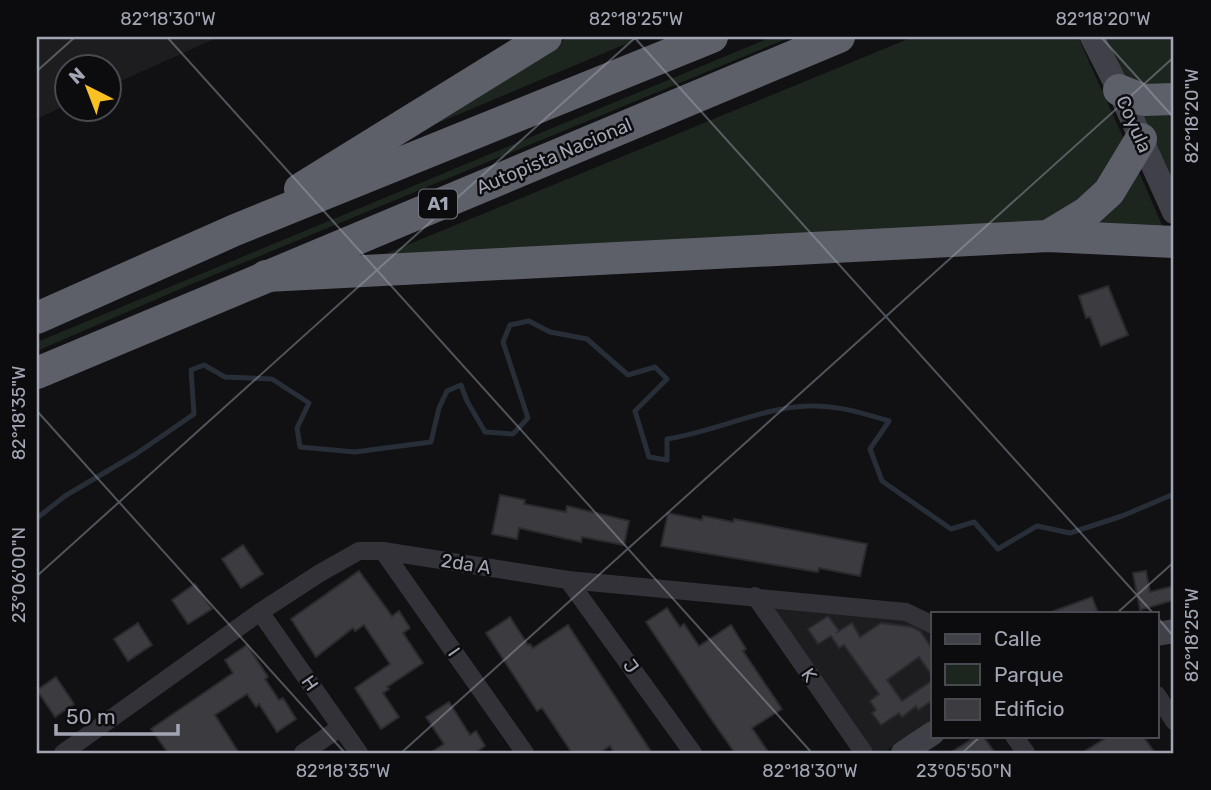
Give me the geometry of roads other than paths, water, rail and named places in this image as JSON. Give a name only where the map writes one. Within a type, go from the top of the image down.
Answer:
[{"type":"highway","points":[[235,230],[546,37]]},
{"type":"highway","points":[[37,318],[235,230],[712,37]]},
{"type":"highway","name":"Autopista Nacional","points":[[37,373],[839,37]]},
{"type":"highway","points":[[1119,90],[1144,100],[1174,99]]},
{"type":"highway","points":[[1048,236],[1086,213],[1109,192],[1141,139]]},
{"type":"highway","points":[[266,276],[1048,236],[1174,242]]},
{"type":"street","name":"Coyula","points":[[1092,37],[1174,212]]},
{"type":"street","name":"2da A","points":[[63,753],[260,612],[359,551],[383,551],[568,580],[906,612],[931,623]]},
{"type":"street","name":"I","points":[[383,551],[525,753]]},
{"type":"street","name":"J","points":[[568,580],[693,753]]},
{"type":"street","name":"K","points":[[755,596],[864,753]]},
{"type":"street","name":"H","points":[[260,612],[359,753]]},
{"type":"street","points":[[1158,697],[1174,721]]},
{"type":"street","points":[[303,753],[341,727]]},
{"type":"street","points":[[903,753],[931,734]]},
{"type":"street","points":[[1015,738],[1026,753]]},
{"type":"waterway","points":[[37,518],[65,496],[136,454],[194,414],[191,370],[204,365],[225,377],[272,379],[309,403],[297,428],[300,447],[355,452],[431,442],[439,408],[447,391],[461,385],[485,432],[513,434],[528,418],[503,342],[510,325],[529,321],[550,332],[587,339],[628,375],[655,367],[667,379],[635,411],[649,457],[667,460],[667,439],[792,407],[819,406],[859,412],[889,421],[870,449],[882,481],[951,529],[974,522],[998,549],[1037,526],[1070,533],[1122,516],[1174,494]]}]
